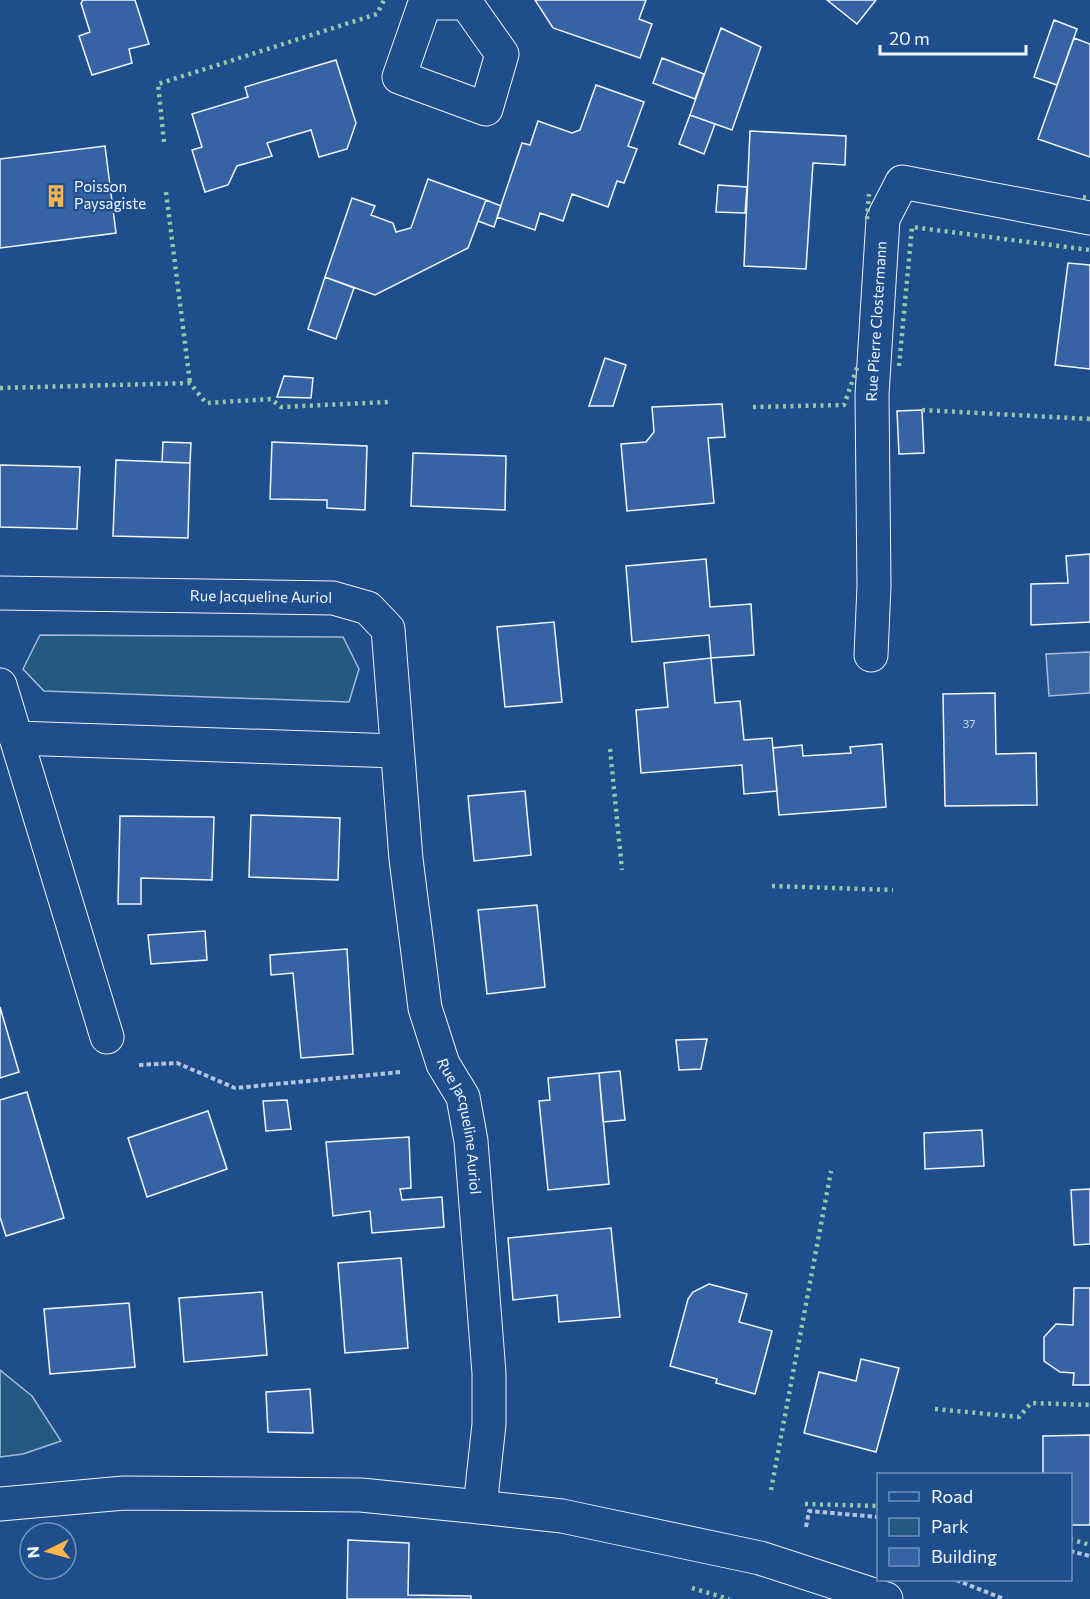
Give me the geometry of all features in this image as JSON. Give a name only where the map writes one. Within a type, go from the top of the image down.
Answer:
[{"type":"street","name":"Rue Pierre Clostermann","points":[[872,654],[872,395],[883,219],[902,182],[1090,218]]},
{"type":"street","name":"Rue Jacqueline Auriol","points":[[0,593],[333,598],[368,608],[388,629],[406,859],[425,1008],[443,1064],[463,1097],[471,1141],[484,1290],[489,1424],[480,1507]]},
{"type":"street","points":[[0,685],[107,1037]]},
{"type":"street","points":[[16,738],[397,751]]},
{"type":"street","points":[[0,1504],[124,1493],[361,1495],[480,1507],[562,1516],[760,1558],[886,1599]]},
{"type":"path","points":[[107,1037],[134,1065],[177,1063],[235,1088],[400,1073],[443,1064]]},
{"type":"path","points":[[798,1571],[809,1511],[877,1517]]},
{"type":"path","points":[[1072,1551],[1090,1556]]},
{"type":"path","points":[[959,1581],[1004,1599]]},
{"type":"green space","points":[[40,635],[343,637],[359,669],[349,702],[44,691],[23,669]]},
{"type":"green space","points":[[0,1370],[32,1396],[61,1441],[23,1454],[0,1457]]},
{"type":"shaded area","points":[[1090,652],[1090,693],[1049,696],[1046,654]]},
{"type":"building","points":[[83,0],[135,0],[149,44],[129,49],[132,63],[92,75],[79,36],[90,32],[81,3]]},
{"type":"building","points":[[535,0],[646,0],[639,19],[652,24],[640,58],[553,28]]},
{"type":"building","points":[[827,0],[876,0],[857,24]]},
{"type":"building","points":[[1054,20],[1077,29],[1057,85],[1034,77]]},
{"type":"building","points":[[721,28],[761,47],[732,130],[690,115]]},
{"type":"building","points":[[1074,38],[1090,44],[1090,157],[1038,139]]},
{"type":"building","points":[[662,58],[704,74],[695,99],[653,83]]},
{"type":"building","points":[[336,60],[356,123],[347,149],[319,157],[311,130],[267,143],[272,156],[237,166],[228,185],[205,192],[192,150],[202,147],[192,114],[248,97],[245,87]]},
{"type":"building","points":[[596,85],[644,102],[628,146],[637,149],[624,183],[617,181],[608,207],[572,194],[563,221],[540,213],[535,230],[497,217],[522,143],[530,145],[538,121],[572,133],[580,130]]},
{"type":"building","points":[[690,115],[715,124],[704,154],[679,144]]},
{"type":"building","points":[[750,131],[846,136],[845,165],[813,163],[806,269],[744,266]]},
{"type":"building","name":"Poisson Paysagiste","points":[[105,146],[116,233],[0,248],[0,159]]},
{"type":"building","points":[[428,179],[486,200],[468,248],[375,295],[325,277],[352,198],[375,206],[371,215],[393,223],[396,232],[411,228]]},
{"type":"building","points":[[718,185],[747,187],[745,213],[716,212]]},
{"type":"building","points":[[486,200],[501,206],[494,227],[478,221]]},
{"type":"building","points":[[1068,263],[1090,265],[1090,369],[1055,365]]},
{"type":"building","points":[[325,277],[354,288],[336,339],[308,329]]},
{"type":"building","points":[[605,358],[626,365],[613,406],[589,406]]},
{"type":"building","points":[[284,376],[313,378],[311,398],[277,397]]},
{"type":"building","points":[[722,404],[725,437],[708,438],[714,503],[627,511],[621,444],[646,442],[654,432],[652,407]]},
{"type":"building","points":[[922,410],[924,453],[899,454],[897,411]]},
{"type":"building","points":[[163,442],[191,443],[190,463],[162,462]]},
{"type":"building","points":[[272,442],[367,446],[365,510],[327,508],[327,500],[270,499]]},
{"type":"building","points":[[413,453],[506,456],[505,510],[411,506]]},
{"type":"building","points":[[116,460],[190,463],[188,538],[113,536]]},
{"type":"building","points":[[0,465],[80,467],[77,529],[0,527]]},
{"type":"building","points":[[1090,554],[1090,622],[1031,625],[1031,584],[1068,583],[1066,556]]},
{"type":"building","points":[[706,559],[710,607],[751,604],[754,655],[711,658],[709,635],[632,642],[626,566]]},
{"type":"building","points":[[554,622],[562,702],[505,707],[497,627]]},
{"type":"building","points":[[711,658],[715,703],[740,701],[744,740],[772,738],[777,791],[744,794],[742,765],[641,773],[636,710],[668,707],[664,663]]},
{"type":"building","points":[[995,693],[996,754],[1036,753],[1037,805],[945,806],[943,694]]},
{"type":"building","points":[[882,744],[886,807],[779,815],[773,748],[802,745],[803,756],[851,753],[850,747]]},
{"type":"building","points":[[525,791],[531,855],[474,861],[468,796]]},
{"type":"building","points":[[251,815],[340,818],[338,880],[249,877]]},
{"type":"building","points":[[120,816],[214,817],[212,880],[141,878],[141,904],[118,904]]},
{"type":"building","points":[[537,905],[545,987],[487,994],[478,910]]},
{"type":"building","points":[[205,931],[207,960],[151,964],[148,935]]},
{"type":"building","points":[[347,949],[353,1054],[301,1058],[293,973],[271,975],[270,955]]},
{"type":"building","points":[[0,1007],[19,1072],[0,1078]]},
{"type":"building","points":[[707,1039],[701,1069],[679,1070],[676,1040]]},
{"type":"building","points":[[620,1071],[625,1120],[603,1122],[599,1073]]},
{"type":"building","points":[[599,1073],[609,1184],[548,1190],[539,1101],[550,1100],[548,1078]]},
{"type":"building","points":[[27,1092],[64,1218],[6,1236],[0,1217],[0,1100]]},
{"type":"building","points":[[287,1100],[291,1129],[266,1131],[263,1101]]},
{"type":"building","points":[[208,1111],[227,1169],[147,1197],[128,1138]]},
{"type":"building","points":[[982,1130],[984,1166],[925,1169],[924,1133]]},
{"type":"building","points":[[409,1137],[411,1188],[400,1189],[402,1200],[442,1197],[444,1227],[372,1233],[370,1211],[333,1216],[326,1142]]},
{"type":"building","points":[[1090,1189],[1090,1244],[1074,1245],[1071,1190]]},
{"type":"building","points":[[611,1228],[620,1317],[559,1322],[557,1295],[513,1300],[508,1238]]},
{"type":"building","points":[[401,1258],[408,1348],[345,1353],[338,1263]]},
{"type":"building","points":[[709,1284],[747,1294],[739,1322],[772,1331],[755,1394],[716,1383],[717,1379],[670,1366],[688,1299],[693,1292]]},
{"type":"building","points":[[1074,1288],[1090,1288],[1090,1385],[1073,1385],[1074,1373],[1060,1372],[1044,1361],[1044,1337],[1056,1324],[1073,1325]]},
{"type":"building","points":[[262,1292],[267,1355],[184,1362],[179,1298]]},
{"type":"building","points":[[129,1303],[135,1367],[50,1374],[44,1309]]},
{"type":"building","points":[[861,1359],[899,1368],[876,1452],[804,1433],[819,1372],[856,1381]]},
{"type":"building","points":[[310,1389],[313,1433],[268,1432],[266,1392]]},
{"type":"building","points":[[1090,1435],[1090,1525],[1072,1525],[1072,1473],[1043,1473],[1043,1436]]},
{"type":"building","points":[[348,1540],[409,1543],[408,1595],[471,1596],[471,1599],[347,1599]]},
{"type":"hedge","points":[[164,142],[158,84],[377,14],[384,0]]},
{"type":"hedge","points":[[166,192],[190,383]]},
{"type":"hedge","points":[[867,219],[869,194]]},
{"type":"hedge","points":[[1083,197],[1090,198]]},
{"type":"hedge","points":[[899,366],[912,227],[1090,250]]},
{"type":"hedge","points":[[753,407],[844,405],[858,365]]},
{"type":"hedge","points":[[0,388],[190,383],[206,403],[271,399],[281,407],[388,402]]},
{"type":"hedge","points":[[922,410],[1090,419]]},
{"type":"hedge","points":[[610,749],[622,870]]},
{"type":"hedge","points":[[772,886],[893,890]]},
{"type":"hedge","points":[[771,1490],[831,1171]]},
{"type":"hedge","points":[[935,1409],[1019,1417],[1031,1403],[1090,1405]]},
{"type":"hedge","points":[[805,1504],[877,1506]]},
{"type":"hedge","points":[[1072,1540],[1090,1545]]},
{"type":"hedge","points":[[692,1588],[729,1599]]},
{"type":"place","name":"Poisson Paysagiste","points":[[56,196]]}]
